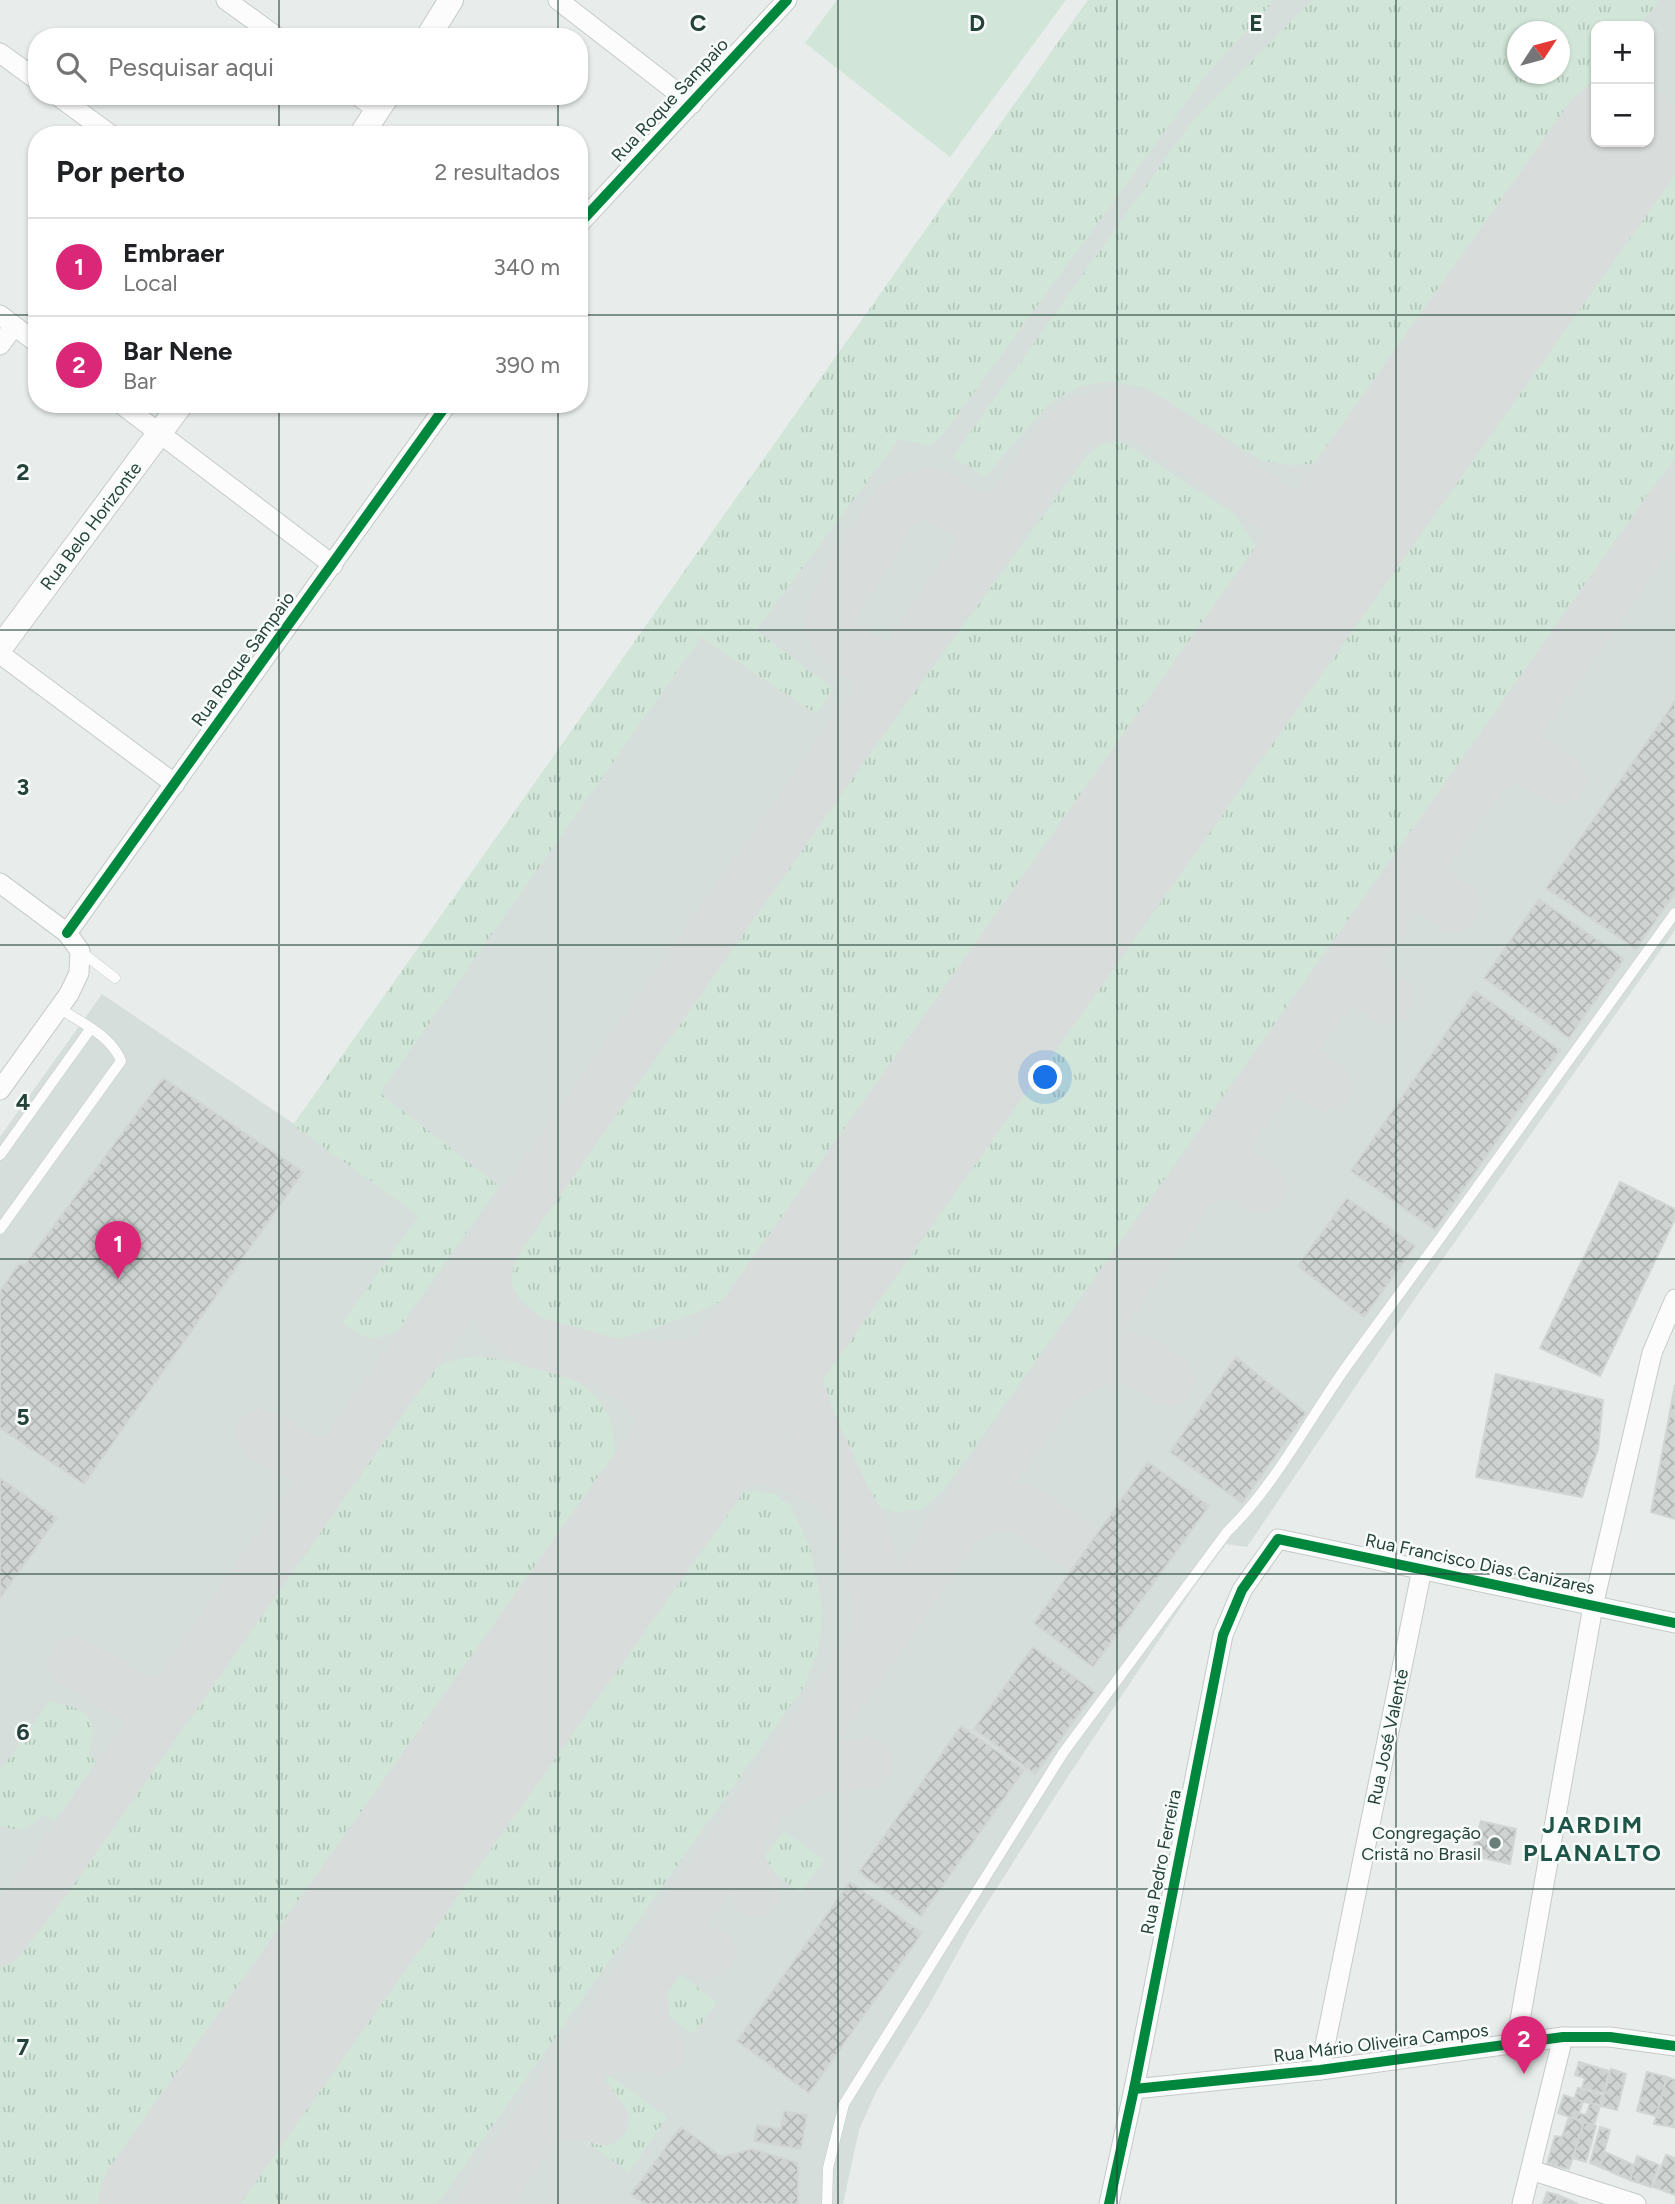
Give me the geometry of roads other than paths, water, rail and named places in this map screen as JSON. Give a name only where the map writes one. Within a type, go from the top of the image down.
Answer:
[{"type":"street","points":[[226,0],[264,28]]},
{"type":"street","points":[[434,28],[451,0]]},
{"type":"street","points":[[558,0],[692,104]]},
{"type":"street","name":"Rua Roque Sampaio","points":[[588,214],[787,0]]},
{"type":"street","points":[[0,53],[28,73]]},
{"type":"street","points":[[70,105],[99,126]]},
{"type":"street","points":[[364,126],[372,105]]},
{"type":"street","points":[[0,345],[7,321],[28,336]]},
{"type":"street","points":[[133,413],[332,565]]},
{"type":"street","name":"Rua Belo Horizonte","points":[[0,648],[175,413]]},
{"type":"street","name":"Rua Roque Sampaio","points":[[67,933],[441,413]]},
{"type":"street","points":[[0,654],[175,784]]},
{"type":"street","points":[[0,883],[67,933],[80,951],[79,973],[58,1008],[0,1090]]},
{"type":"street","points":[[1516,2043],[1593,1605],[1652,1353],[1675,1299]]},
{"type":"street","name":"Rua Francisco Dias Canizares","points":[[1278,1539],[1675,1623]]},
{"type":"street","name":"Rua Pedro Ferreira","points":[[1109,2204],[1223,1635],[1242,1590],[1278,1539]]},
{"type":"street","name":"Rua José Valente","points":[[1320,2070],[1422,1569]]},
{"type":"street","points":[[1522,2204],[1563,2037]]},
{"type":"street","name":"Rua Mário Oliveira Campos","points":[[1134,2089],[1320,2070],[1563,2037],[1610,2037],[1675,2046]]},
{"type":"street","points":[[1531,2170],[1636,2204]]},
{"type":"lane","points":[[827,2204],[828,2168],[844,2104],[1063,1753],[1227,1532],[1263,1491],[1340,1375],[1675,913]]},
{"type":"lane","points":[[80,951],[115,978]]},
{"type":"lane","points":[[0,1229],[121,1061],[116,1049],[91,1028],[58,1008]]},
{"type":"lane","points":[[0,1156],[91,1028]]},
{"type":"place","name":"Embraer","points":[[118,1279]]},
{"type":"place","name":"Congregação Cristã no Brasil","points":[[1495,1843]]},
{"type":"place","name":"Bar Nene","points":[[1524,2074]]},
{"type":"district","name":"JARDIM PLANALTO","points":[[1593,1838]]}]
